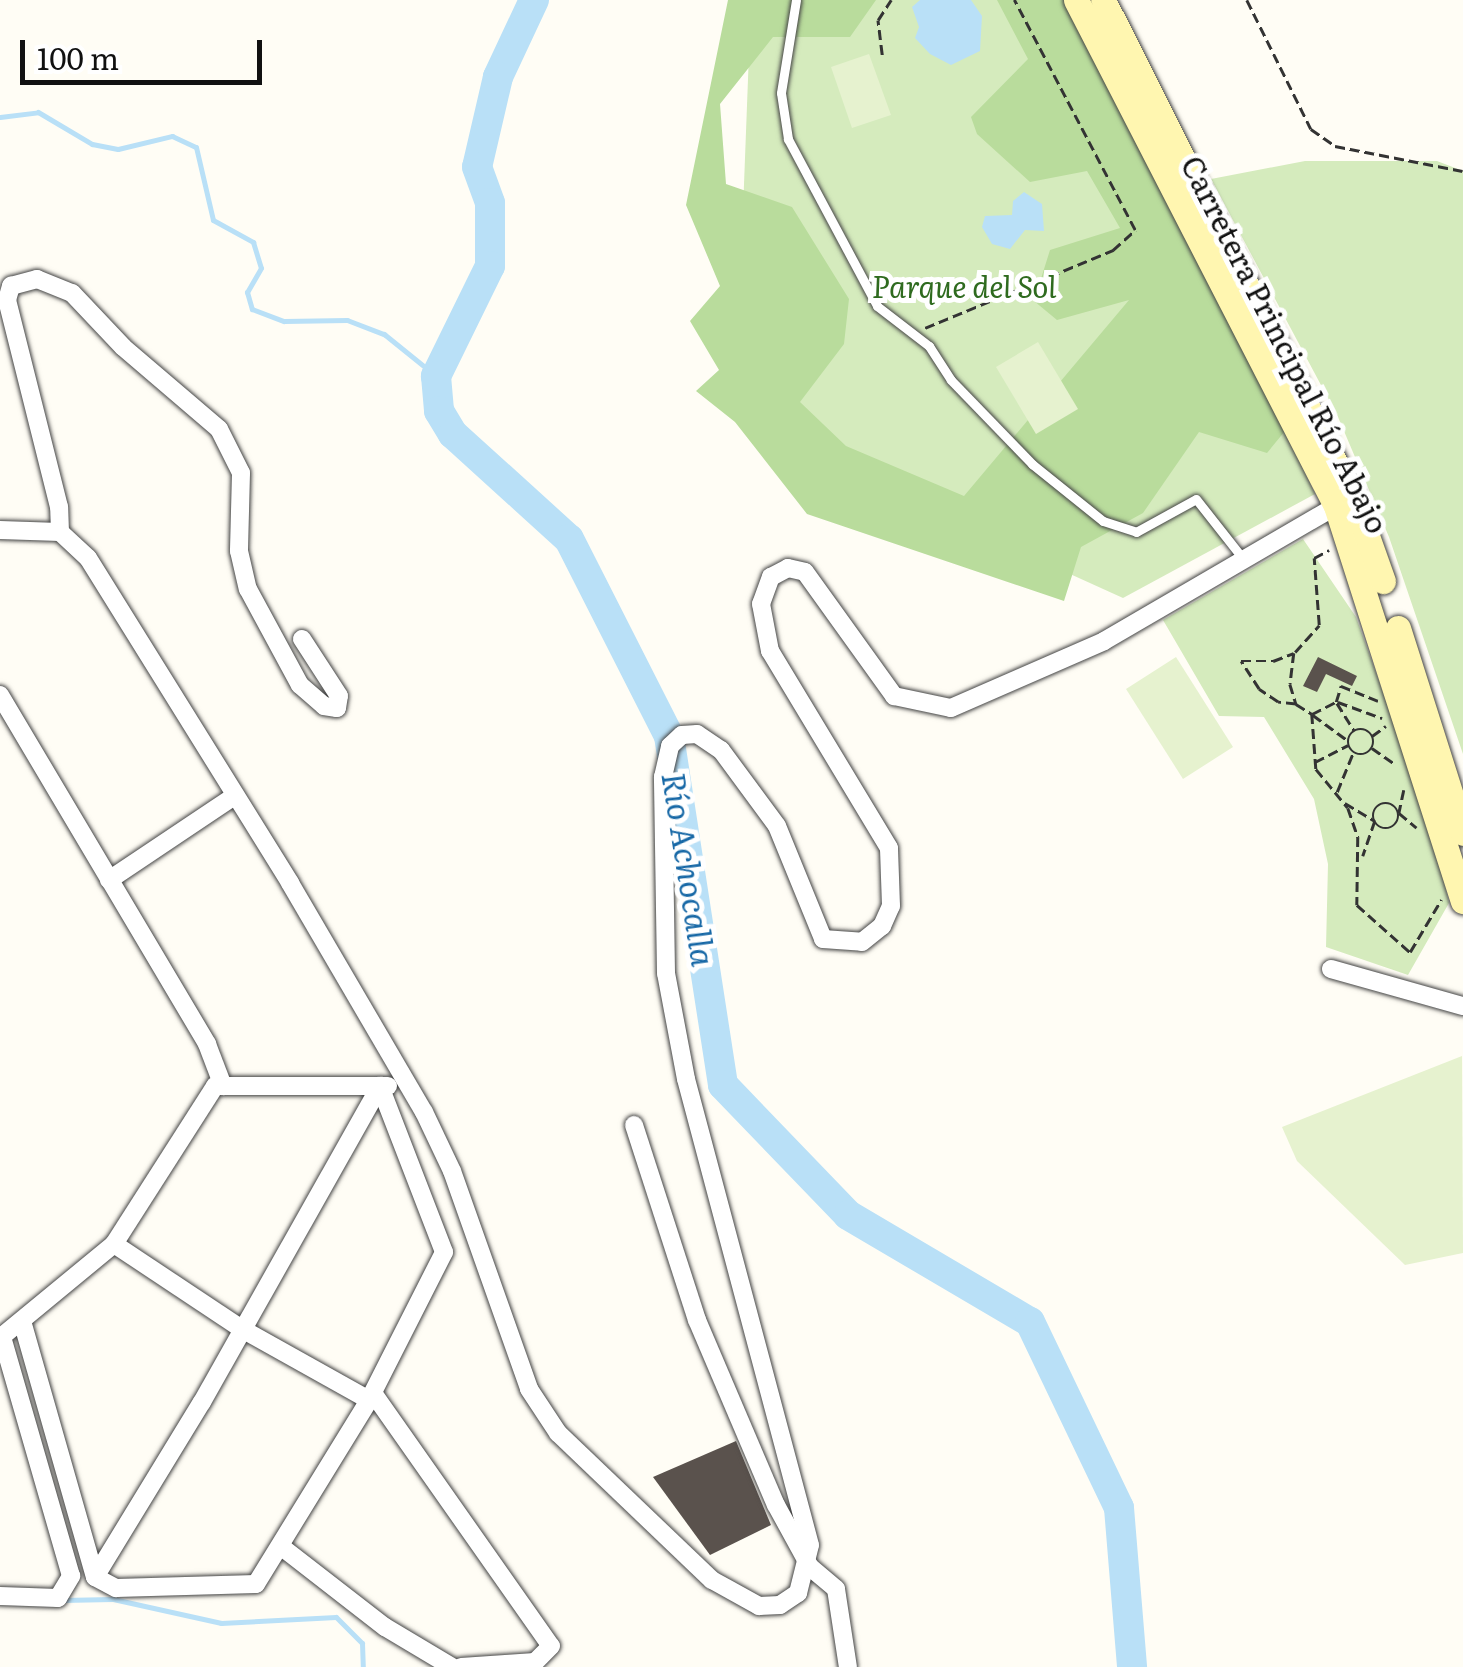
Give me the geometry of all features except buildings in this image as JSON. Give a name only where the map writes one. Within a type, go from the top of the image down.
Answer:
[{"type":"main road","name":"Carretera Principal Río Abajo","points":[[1076,0],[1345,504],[1349,538],[1453,899]]},
{"type":"main road","name":"Carretera Principal Río Abajo","points":[[1103,0],[1345,504],[1463,834]]},
{"type":"street","points":[[302,638],[339,696],[337,708],[324,706],[300,684],[248,588],[239,551],[241,473],[219,429],[123,347],[72,293],[37,279],[12,286],[7,300],[60,532],[88,558],[377,1027],[452,1171],[529,1389],[558,1432],[676,1548],[738,1597],[759,1606],[780,1605],[798,1593],[810,1568],[781,1416],[686,1079],[666,973],[669,838],[663,777],[676,739],[706,736],[777,826],[823,939],[840,944],[872,938],[892,906],[889,848],[770,651],[761,604],[772,576],[788,568],[805,572],[894,696],[951,708],[1104,641],[1345,504]]},
{"type":"street","points":[[0,530],[60,532]]},
{"type":"street","points":[[0,696],[207,1044],[223,1086]]},
{"type":"street","points":[[110,880],[233,797]]},
{"type":"street","points":[[1331,969],[1463,1006]]},
{"type":"street","points":[[0,1596],[58,1598],[71,1576],[1,1337],[114,1244],[205,1093],[223,1086],[404,1085]]},
{"type":"street","points":[[95,1577],[380,1086]]},
{"type":"street","points":[[22,1321],[95,1577],[116,1588],[244,1589],[267,1574],[371,1397],[444,1252],[380,1086]]},
{"type":"street","points":[[634,1126],[698,1320],[810,1568],[836,1589],[848,1667]]},
{"type":"street","points":[[114,1244],[242,1329],[371,1397],[551,1646],[534,1662],[461,1667]]},
{"type":"street","points":[[283,1548],[386,1627],[452,1667]]},
{"type":"lane","points":[[796,0],[782,93],[788,138],[878,306],[916,335],[1032,464],[1103,520],[1136,532],[1196,499],[1244,560]]},
{"type":"path","points":[[882,55],[878,20],[891,0]]},
{"type":"path","points":[[916,335],[935,320],[1113,250],[1135,230],[1014,0]]},
{"type":"path","points":[[1247,0],[1310,129],[1335,146],[1463,171]]},
{"type":"path","points":[[1349,538],[1314,558],[1322,611],[1313,638],[1294,653],[1273,661],[1241,661],[1259,689],[1278,702],[1296,704],[1312,714],[1348,743],[1353,752]]},
{"type":"path","points":[[1294,653],[1290,684],[1296,704]]},
{"type":"path","points":[[1372,736],[1354,731],[1336,702],[1340,686],[1385,704],[1396,739]]},
{"type":"path","points":[[1312,714],[1336,702],[1391,722]]},
{"type":"path","points":[[1312,714],[1314,763],[1344,802],[1362,859]]},
{"type":"path","points":[[1372,736],[1391,722]]},
{"type":"path","points":[[1314,763],[1348,743],[1354,731]]},
{"type":"path","points":[[1372,736],[1372,748]]},
{"type":"path","points":[[1353,752],[1372,748],[1408,773]]},
{"type":"path","points":[[1337,792],[1353,752]]},
{"type":"path","points":[[1344,802],[1393,827],[1405,786]]},
{"type":"path","points":[[1430,838],[1382,804],[1362,859],[1357,905],[1410,952],[1453,899]]},
{"type":"green space","points":[[728,0],[876,0],[850,37],[773,37],[720,104],[726,184],[792,207],[849,299],[844,344],[800,402],[846,446],[964,496],[1129,300],[1057,320],[1034,301],[1050,250],[1120,228],[1087,171],[1030,182],[977,134],[971,117],[1028,59],[997,0],[1064,0],[1285,431],[1267,453],[1199,432],[1143,513],[1081,547],[1064,601],[807,514],[735,422],[696,391],[719,370],[690,321],[720,286],[686,205]]},
{"type":"green space","name":"Parque del Sol","points":[[751,0],[1064,0],[1215,284],[1315,494],[1123,598],[735,422]]},
{"type":"green space","points":[[869,54],[891,115],[852,128],[831,67]]},
{"type":"green space","points":[[1305,161],[1437,161],[1463,171],[1463,754],[1389,537],[1338,417],[1211,179]]},
{"type":"green space","points":[[1038,342],[1078,409],[1036,434],[996,367]]},
{"type":"green space","points":[[1303,539],[1356,617],[1433,832],[1449,903],[1408,975],[1326,947],[1328,864],[1314,799],[1264,717],[1219,716],[1163,620]]},
{"type":"green space","points":[[1176,657],[1233,747],[1183,779],[1126,689]]},
{"type":"green space","points":[[1462,1056],[1463,1253],[1405,1265],[1297,1161],[1282,1127]]},
{"type":"water","points":[[920,0],[971,0],[982,16],[980,51],[951,65],[930,54],[915,38],[919,27],[912,7]]},
{"type":"water","points":[[1024,192],[1042,204],[1044,231],[1025,230],[1010,249],[992,244],[982,227],[985,216],[1012,215],[1013,201]]},
{"type":"waterway","name":"Río Achocalla","points":[[534,0],[498,77],[477,167],[490,203],[490,266],[436,376],[439,411],[453,434],[569,539],[669,736],[723,1085],[848,1215],[1030,1322],[1119,1508],[1132,1667]]},
{"type":"waterway","points":[[0,117],[38,112],[92,144],[118,149],[172,136],[196,147],[213,220],[253,242],[261,268],[247,292],[252,309],[284,321],[347,320],[384,334],[436,376]]},
{"type":"waterway","points":[[62,1600],[113,1599],[221,1623],[336,1617],[362,1643],[363,1667]]}]
